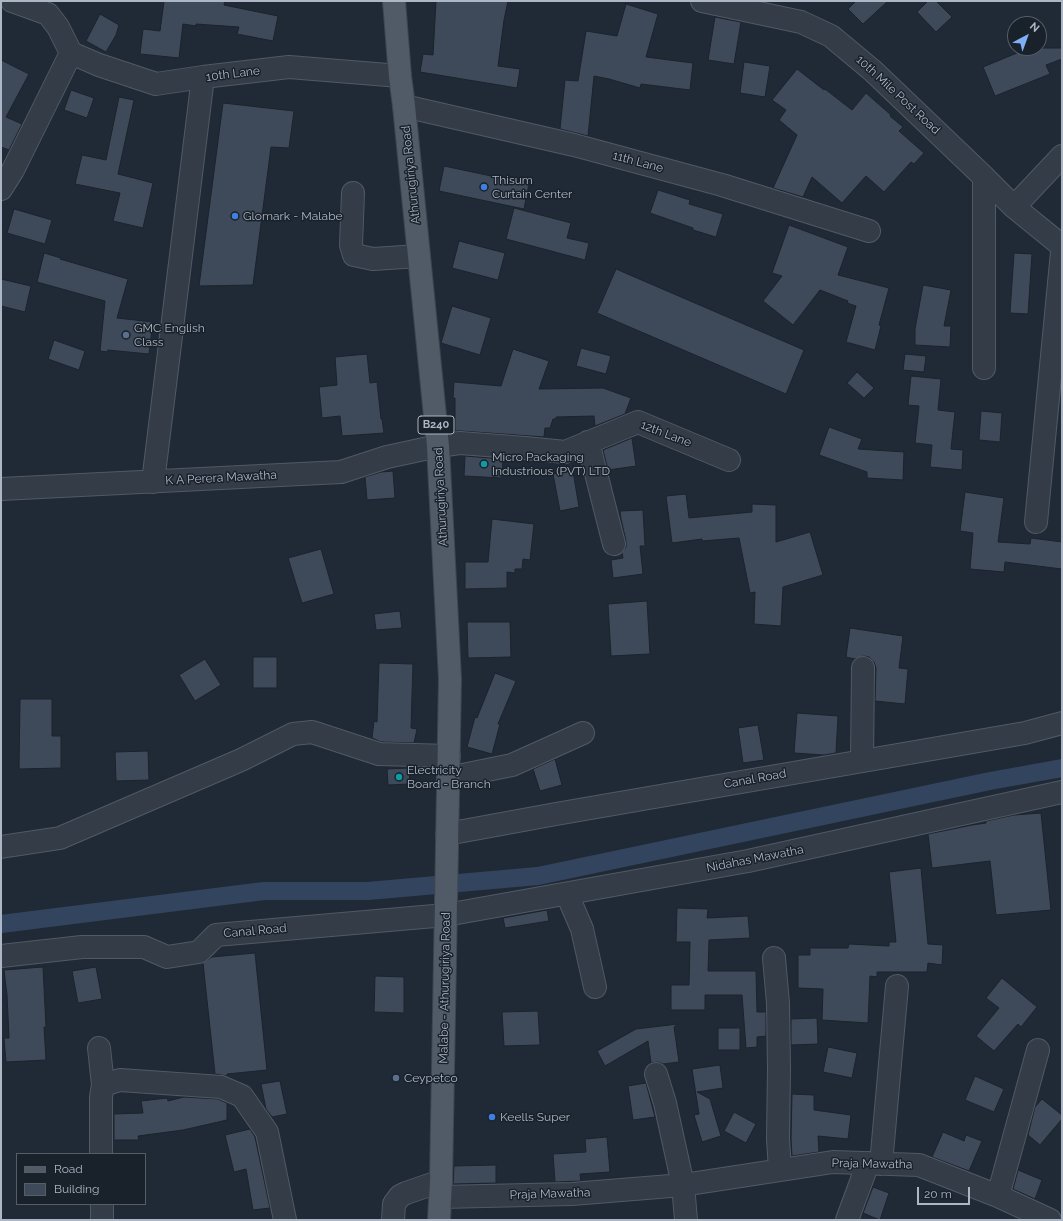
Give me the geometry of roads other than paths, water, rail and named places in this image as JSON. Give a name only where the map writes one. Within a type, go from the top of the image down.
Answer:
[{"type":"main road","name":"Athurugiriya Road","points":[[394,1],[400,76],[438,446],[450,679],[446,907]]},
{"type":"main road","name":"Malabe - Athurugiriya Road","points":[[439,1220],[441,1189],[446,907]]},
{"type":"street","points":[[1,189],[7,165],[71,53],[58,27],[48,14],[12,1]]},
{"type":"street","name":"10th Mile Post Road","points":[[702,1],[801,22],[831,36],[873,71],[1014,207],[1062,246]]},
{"type":"street","name":"10th Lane","points":[[71,53],[99,65],[156,84],[289,67],[400,76]]},
{"type":"street","points":[[153,482],[203,77]]},
{"type":"street","name":"11th Lane","points":[[404,106],[582,147],[722,184],[869,231]]},
{"type":"street","points":[[1014,207],[1062,156]]},
{"type":"street","points":[[984,177],[984,368]]},
{"type":"street","points":[[353,193],[351,245],[354,255],[373,259],[419,256]]},
{"type":"street","points":[[1036,522],[1062,252]]},
{"type":"street","name":"12th Lane","points":[[438,446],[460,443],[565,452],[638,422],[729,460]]},
{"type":"street","points":[[588,442],[614,544]]},
{"type":"street","name":"K A Perera Mawatha","points":[[1,489],[341,472],[387,457],[438,446]]},
{"type":"street","points":[[862,761],[863,668]]},
{"type":"street","name":"Canal Road","points":[[447,842],[556,814],[1025,733],[1062,723]]},
{"type":"street","points":[[1,847],[60,838],[241,760],[293,734],[312,732],[378,754],[449,756]]},
{"type":"street","points":[[448,778],[512,765],[582,733]]},
{"type":"street","name":"Nidahas Mawatha","points":[[446,907],[567,894],[748,861],[1062,792]]},
{"type":"street","points":[[567,894],[582,929],[595,987]]},
{"type":"street","name":"Canal Road","points":[[1,956],[82,947],[144,947],[167,957],[199,952],[216,935],[446,907]]},
{"type":"street","points":[[774,958],[778,1010],[778,1139],[780,1170]]},
{"type":"street","points":[[847,1220],[874,1163],[897,986]]},
{"type":"street","points":[[99,1048],[103,1085],[101,1098],[102,1153]]},
{"type":"street","points":[[998,1196],[1038,1050]]},
{"type":"street","points":[[656,1074],[665,1103],[684,1185],[686,1220]]},
{"type":"street","points":[[103,1085],[120,1080],[221,1087],[242,1096],[267,1132],[285,1220]]},
{"type":"street","name":"Praja Mawatha","points":[[393,1220],[394,1204],[400,1196],[406,1193],[441,1189],[572,1194],[684,1185],[833,1162],[919,1165],[998,1196],[1050,1220]]},
{"type":"street","points":[[102,1205],[102,1220]]},
{"type":"waterway","points":[[1,924],[264,891],[368,891],[538,876],[990,781],[1062,768]]},
{"type":"place","name":"Thisum Curtain Center","points":[[484,187]]},
{"type":"place","name":"Glomark - Malabe","points":[[235,216]]},
{"type":"place","name":"GMC English Class","points":[[126,335]]},
{"type":"place","name":"Micro Packaging Industrious (PVT) LTD","points":[[484,464]]},
{"type":"place","name":"Electricity Board - Branch","points":[[399,777]]},
{"type":"place","name":"Ceypetco","points":[[396,1078]]},
{"type":"place","name":"Keells Super","points":[[492,1117]]}]
